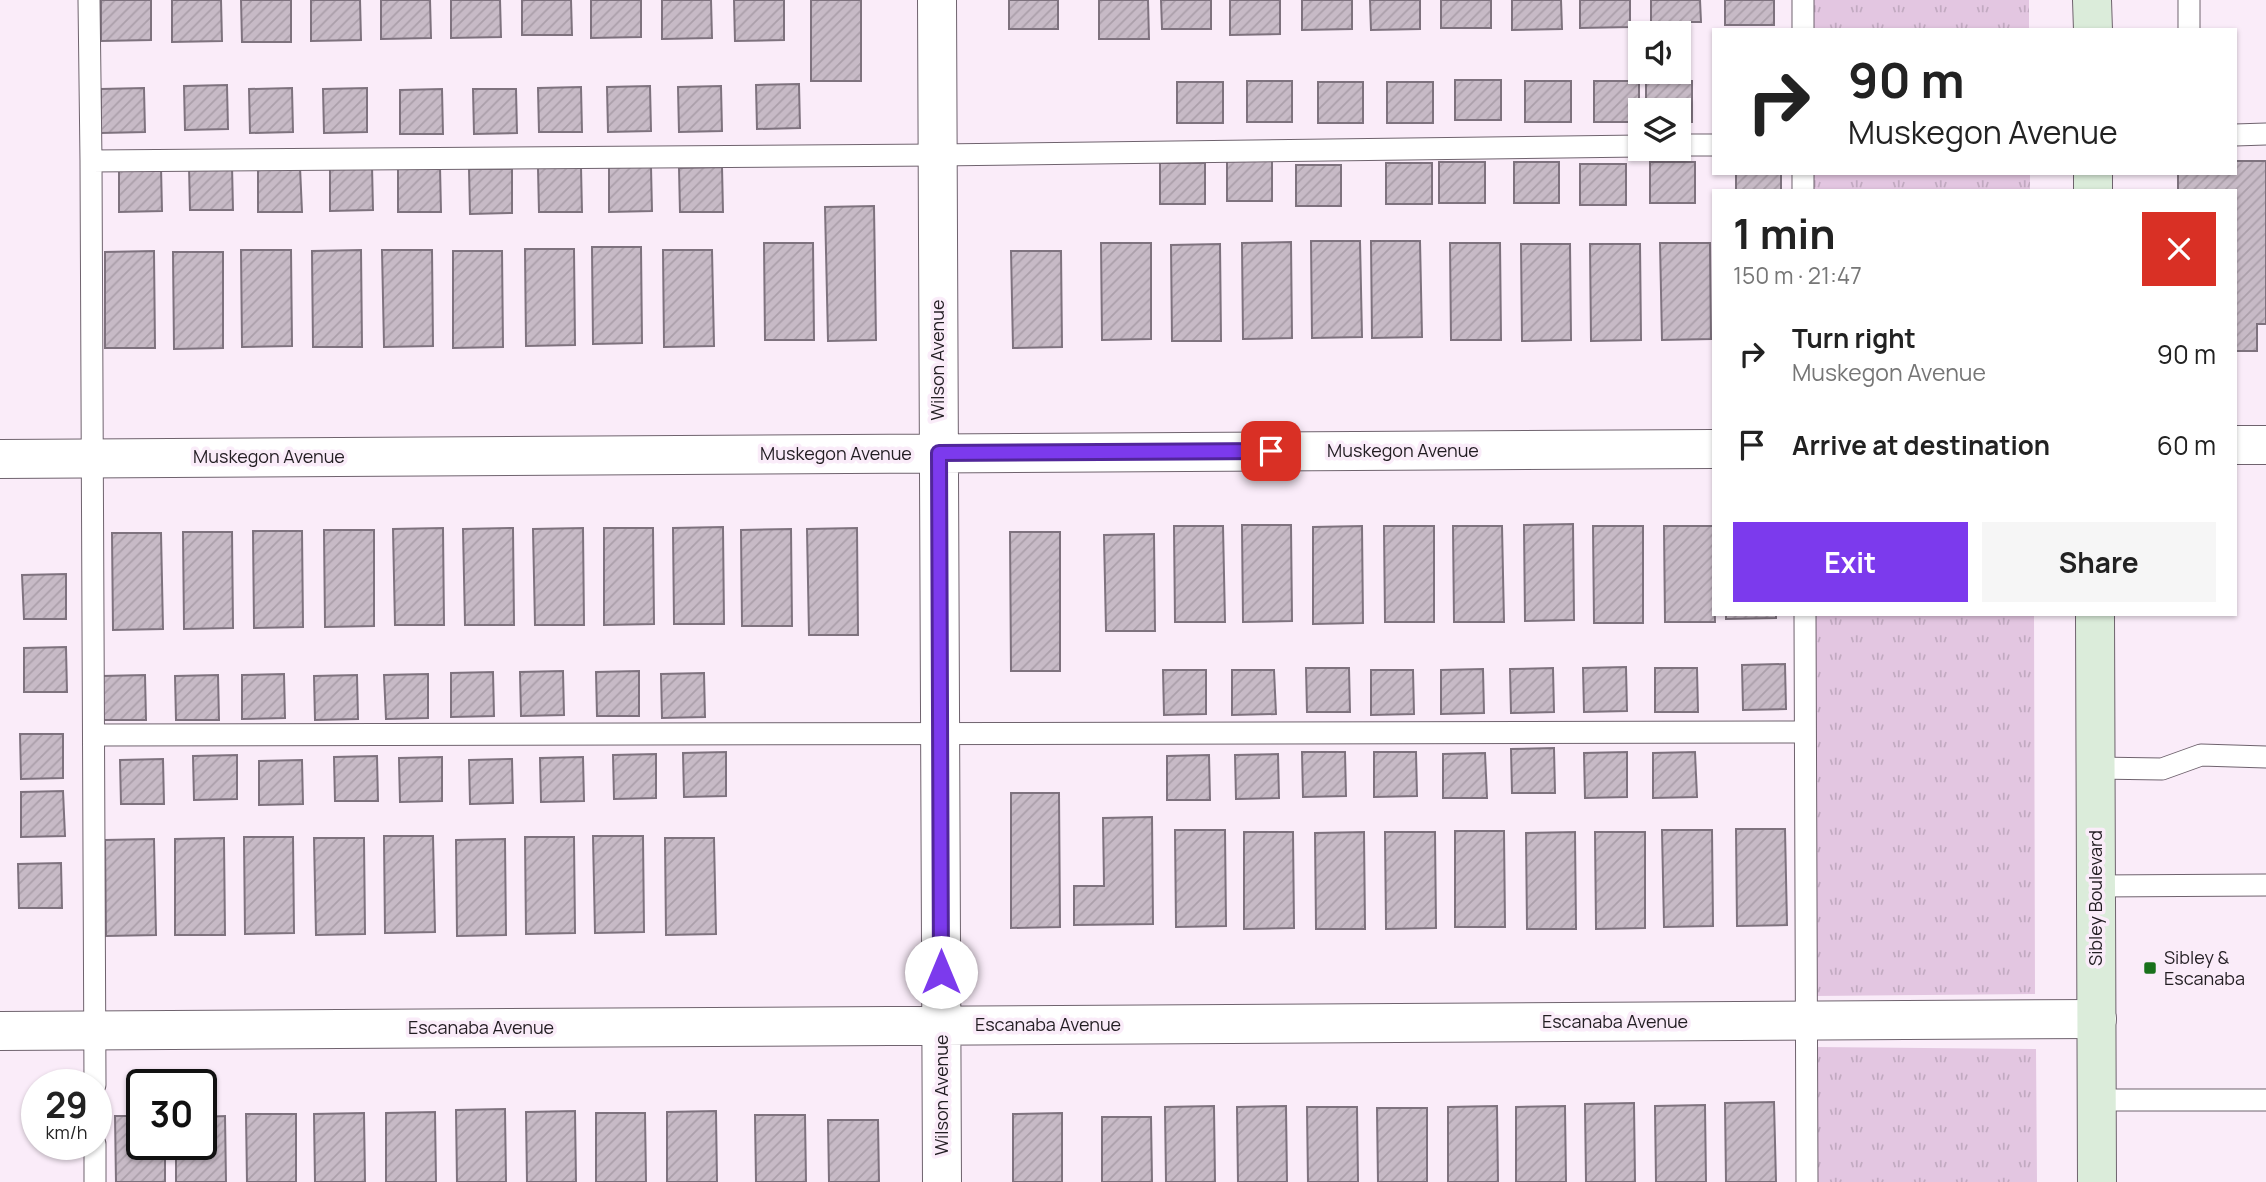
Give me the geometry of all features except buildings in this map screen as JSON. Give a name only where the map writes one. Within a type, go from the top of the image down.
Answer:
[{"type":"main road","points":[[2092,0],[2093,28]]},
{"type":"main road","name":"Sibley Boulevard","points":[[2095,616],[2097,1182]]},
{"type":"street","name":"Wilson Avenue","points":[[937,0],[942,1182]]},
{"type":"street","points":[[2237,445],[2266,445]]},
{"type":"street","name":"Muskegon Avenue","points":[[0,459],[1712,449]]},
{"type":"street","name":"Escanaba Avenue","points":[[0,1031],[2097,1019]]},
{"type":"lane","points":[[89,0],[95,1069]]},
{"type":"lane","points":[[1803,0],[1803,28]]},
{"type":"lane","points":[[2189,0],[2189,28]]},
{"type":"lane","points":[[2237,135],[2266,134]]},
{"type":"lane","points":[[1691,145],[1712,145]]},
{"type":"lane","points":[[91,161],[937,155],[1628,146]]},
{"type":"lane","points":[[1805,616],[1807,1182]]},
{"type":"lane","points":[[94,735],[1805,732]]},
{"type":"lane","points":[[2096,768],[2162,769],[2201,755],[2266,757]]},
{"type":"lane","points":[[2096,886],[2266,885]]},
{"type":"lane","points":[[2097,1100],[2266,1100]]},
{"type":"lane","points":[[95,1160],[95,1182]]},
{"type":"green space","points":[[1812,0],[2029,0],[2029,28],[1812,28]]},
{"type":"green space","points":[[1812,175],[2030,175],[2030,189],[1812,189]]},
{"type":"green space","points":[[1812,616],[2034,616],[2035,994],[1814,996]]},
{"type":"green space","points":[[1815,1047],[2036,1049],[2037,1182],[1815,1182]]},
{"type":"place","name":"Sibley & Escanaba","points":[[2150,968]]},
{"type":"route","points":[[941,972],[939,453],[1271,451]]}]
